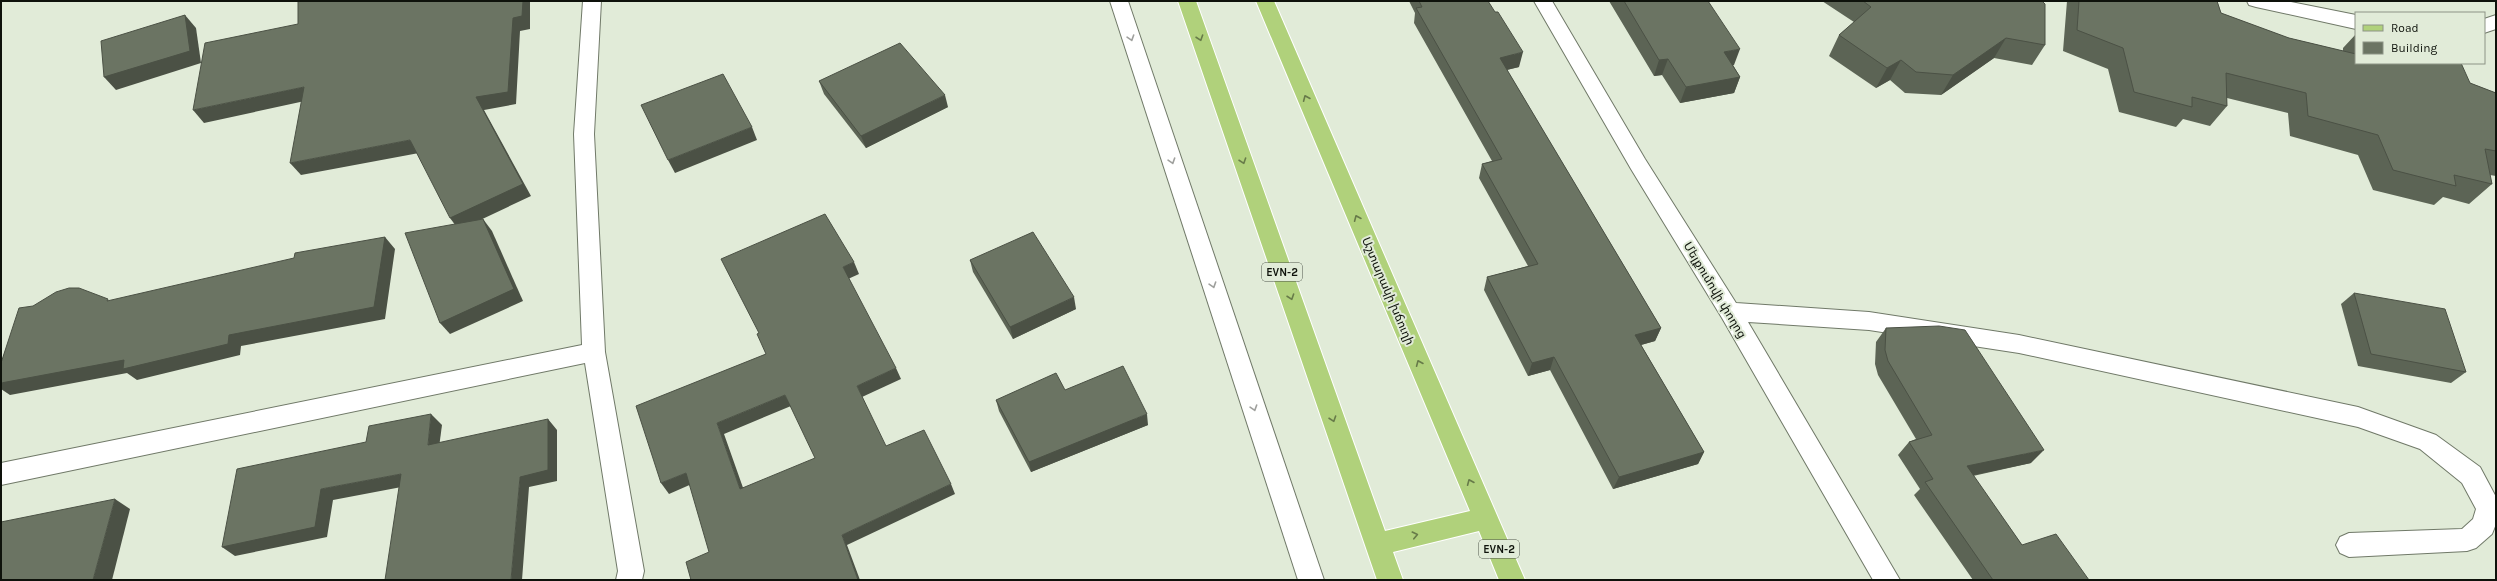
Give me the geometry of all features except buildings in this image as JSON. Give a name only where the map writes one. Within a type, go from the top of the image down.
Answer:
[{"type":"main road","name":"EVN-2","points":[[1188,1],[1390,580]]},
{"type":"main road","name":"Աշտարակի խճուղի","points":[[1265,1],[1512,580]]},
{"type":"main road","points":[[1377,544],[1486,518]]},
{"type":"street","points":[[592,1],[584,134],[594,352],[631,571],[629,580]]},
{"type":"street","points":[[1119,1],[1311,580]]},
{"type":"street","name":"Մելքումովի փողոց","points":[[1543,1],[1638,164],[1730,312],[1887,580]]},
{"type":"street","points":[[2256,1],[2355,22]]},
{"type":"street","points":[[2485,26],[2496,22]]},
{"type":"street","points":[[1730,312],[1869,321],[2019,344],[2358,417],[2428,442],[2471,475],[2489,508],[2483,526],[2467,540],[2349,545]]},
{"type":"street","points":[[1,474],[594,352]]}]
